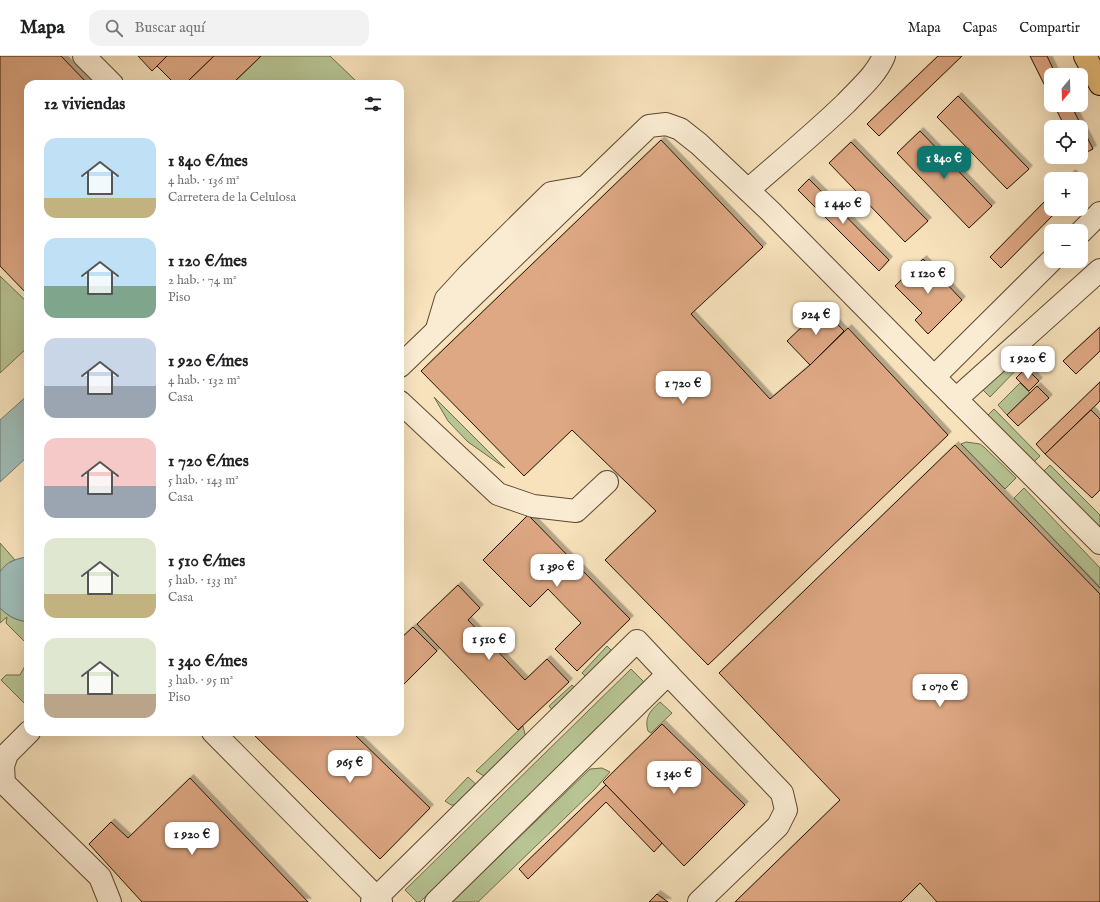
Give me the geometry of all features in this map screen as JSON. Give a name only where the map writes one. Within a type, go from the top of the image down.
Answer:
[{"type":"highway","points":[[1086,56],[1100,84]]},
{"type":"street","points":[[84,56],[108,80]]},
{"type":"street","points":[[748,190],[830,118],[870,79],[884,56]]},
{"type":"street","points":[[404,362],[649,126],[666,124],[680,129],[699,144],[748,190],[1100,543]]},
{"type":"street","points":[[1088,225],[1100,213]]},
{"type":"street","points":[[934,377],[1044,268]]},
{"type":"street","points":[[956,399],[1100,270]]},
{"type":"street","points":[[404,406],[498,494],[533,506],[576,510],[607,482]]},
{"type":"street","points":[[217,736],[377,900],[637,642],[782,793],[786,810],[778,826],[699,902]]},
{"type":"street","points":[[436,902],[668,674]]},
{"type":"street","points":[[25,736],[7,754],[3,766],[4,783],[100,877],[110,902]]},
{"type":"green space","points":[[261,56],[330,56],[355,80],[236,80]]},
{"type":"green space","points":[[0,276],[24,299],[24,351],[0,373]]},
{"type":"green space","points":[[1014,358],[1021,365],[990,397],[982,389]]},
{"type":"green space","points":[[1020,383],[1030,393],[1007,415],[998,405]]},
{"type":"green space","points":[[434,397],[505,468],[468,442],[448,421]]},
{"type":"green space","points":[[994,409],[1040,456],[1034,462],[988,415]]},
{"type":"green space","points":[[966,442],[980,444],[1016,478],[1005,489],[961,444]]},
{"type":"green space","points":[[1050,465],[1100,515],[1100,527],[1044,471]]},
{"type":"green space","points":[[1024,488],[1100,568],[1100,588],[1014,498]]},
{"type":"green space","points":[[0,543],[15,560],[10,562],[0,572]]},
{"type":"green space","points":[[0,607],[12,618],[24,621],[24,641],[6,623],[7,617],[0,623]]},
{"type":"green space","points":[[607,646],[612,651],[586,677],[582,673]]},
{"type":"green space","points":[[24,668],[24,703],[1,680],[6,675],[20,675]]},
{"type":"green space","points":[[631,669],[644,682],[420,902],[417,902],[405,890]]},
{"type":"green space","points":[[572,685],[579,693],[556,714],[549,706]]},
{"type":"green space","points":[[660,702],[672,713],[651,733],[648,731],[647,726],[649,714]]},
{"type":"green space","points":[[523,726],[526,738],[487,778],[476,771]]},
{"type":"green space","points":[[602,768],[610,772],[595,789],[478,902],[452,902],[590,769]]},
{"type":"green space","points":[[468,777],[479,787],[457,805],[451,805],[445,801]]},
{"type":"water","points":[[24,399],[24,460],[0,482],[0,420]]},
{"type":"water","points":[[24,558],[24,621],[13,618],[0,608],[0,572],[12,561]]},
{"type":"building","points":[[0,56],[61,56],[84,80],[24,80],[24,291],[0,266]]},
{"type":"building","points":[[138,56],[167,56],[152,71]]},
{"type":"building","points":[[167,56],[214,56],[189,80],[171,80],[157,66]]},
{"type":"building","points":[[214,56],[261,56],[236,80],[189,80]]},
{"type":"building","points":[[938,56],[962,56],[879,136],[867,124]]},
{"type":"building","points":[[1030,56],[1047,56],[1053,68],[1044,68],[1044,84]]},
{"type":"building","points":[[958,96],[1029,169],[1007,189],[937,117]]},
{"type":"building","points":[[1058,112],[1074,112],[1078,120],[1062,120]]},
{"type":"building","points":[[920,131],[992,206],[969,228],[897,153]]},
{"type":"building","points":[[1088,139],[1093,149],[1088,152]]},
{"type":"building","points":[[661,140],[763,247],[691,314],[770,399],[810,365],[848,328],[948,435],[708,665],[605,560],[656,511],[572,430],[524,476],[421,371]]},
{"type":"building","points":[[851,142],[928,221],[905,242],[829,163]]},
{"type":"building","points":[[809,179],[889,260],[879,271],[798,190]]},
{"type":"building","points":[[1044,202],[1044,216],[1052,216],[1001,268],[990,257]]},
{"type":"building","points":[[923,259],[962,300],[928,334],[915,320],[922,313],[895,286]]},
{"type":"building","points":[[822,308],[844,331],[810,365],[787,341]]},
{"type":"building","points":[[1100,327],[1100,351],[1076,374],[1063,361]]},
{"type":"building","points":[[1026,368],[1039,381],[1029,391],[1016,378]]},
{"type":"building","points":[[1100,382],[1100,401],[1045,454],[1036,444]]},
{"type":"building","points":[[1037,386],[1049,398],[1018,426],[1007,415]]},
{"type":"building","points":[[1091,410],[1100,419],[1100,490],[1092,498],[1045,454]]},
{"type":"building","points":[[955,445],[1100,594],[1100,902],[937,902],[920,883],[901,902],[735,902],[840,800],[719,673]]},
{"type":"building","points":[[528,515],[630,619],[577,671],[555,649],[581,623],[548,589],[530,607],[483,560]]},
{"type":"building","points":[[458,585],[480,608],[468,620],[525,680],[547,659],[569,682],[518,730],[417,624]]},
{"type":"building","points":[[413,627],[437,651],[404,684],[404,635]]},
{"type":"building","points":[[662,724],[745,805],[684,866],[603,782]]},
{"type":"building","points":[[255,736],[356,736],[430,808],[380,859]]},
{"type":"building","points":[[190,778],[308,902],[142,902],[89,844],[111,822],[128,838]]},
{"type":"building","points":[[606,785],[662,843],[654,852],[606,802],[528,879],[519,869]]},
{"type":"building","points":[[657,894],[668,902],[649,902]]}]
